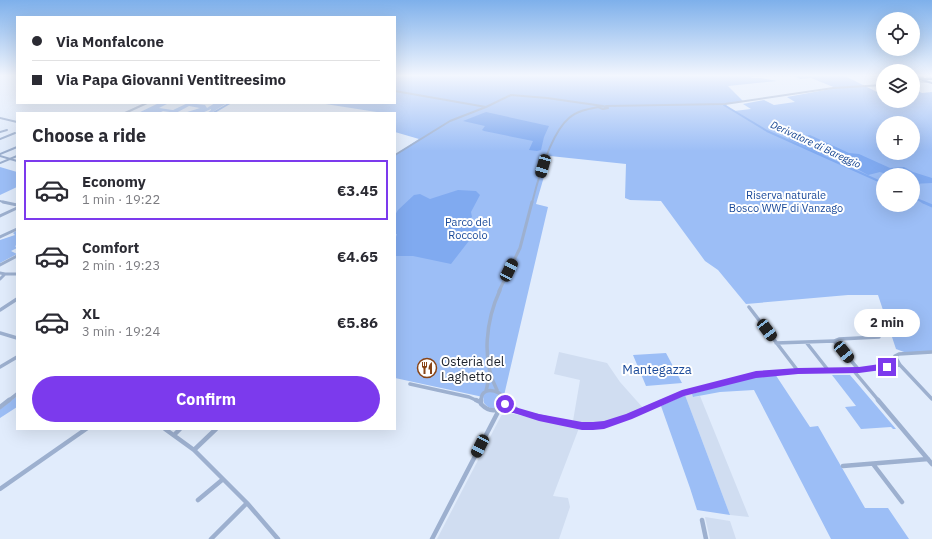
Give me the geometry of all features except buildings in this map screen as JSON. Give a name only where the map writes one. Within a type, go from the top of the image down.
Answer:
[{"type":"street","points":[[453,101],[486,107]]},
{"type":"street","points":[[396,155],[448,122],[499,101]]},
{"type":"street","points":[[572,101],[595,104],[605,107]]},
{"type":"street","points":[[480,402],[481,396],[486,391],[490,376],[488,343],[494,304],[521,244],[543,166],[566,120],[573,115],[599,107],[723,104],[743,101]]},
{"type":"street","points":[[127,112],[145,104]]},
{"type":"street","points":[[595,104],[601,109]]},
{"type":"street","points":[[591,109],[601,109],[605,107]]},
{"type":"street","points":[[0,118],[16,122]]},
{"type":"street","points":[[0,132],[7,130]]},
{"type":"street","points":[[0,139],[15,133]]},
{"type":"street","points":[[0,155],[16,147]]},
{"type":"street","points":[[0,155],[16,161]]},
{"type":"street","points":[[0,163],[16,156]]},
{"type":"street","points":[[0,201],[16,205]]},
{"type":"street","points":[[0,216],[16,208]]},
{"type":"street","points":[[0,237],[16,229]]},
{"type":"street","points":[[0,265],[16,258]]},
{"type":"street","points":[[0,273],[5,274],[12,272],[16,274]]},
{"type":"street","points":[[0,279],[5,274]]},
{"type":"street","points":[[0,310],[16,300]]},
{"type":"street","points":[[749,307],[798,371]]},
{"type":"street","points":[[0,333],[16,338]]},
{"type":"street","points":[[776,343],[834,341],[839,339],[879,337]]},
{"type":"street","points":[[834,341],[859,370]]},
{"type":"street","points":[[806,342],[828,370]]},
{"type":"street","points":[[932,352],[895,355],[900,365],[932,399]]},
{"type":"street","points":[[0,367],[16,358]]},
{"type":"street","points":[[410,384],[469,397],[480,402],[483,407],[489,410],[500,409],[521,412],[582,426],[593,426],[604,425],[654,407],[682,393],[748,376],[776,372],[859,370],[900,365]]},
{"type":"street","points":[[853,370],[932,464]]},
{"type":"street","points":[[490,376],[497,390],[502,394],[505,401],[521,412]]},
{"type":"street","points":[[486,391],[497,390]]},
{"type":"street","points":[[0,407],[16,395]]},
{"type":"street","points":[[469,397],[481,396]]},
{"type":"street","points":[[432,538],[493,420],[505,401]]},
{"type":"street","points":[[489,410],[493,420]]},
{"type":"street","points":[[0,488],[85,430]]},
{"type":"street","points":[[167,430],[194,450],[222,480],[247,503],[278,539]]},
{"type":"street","points":[[174,434],[179,430]]},
{"type":"street","points":[[194,450],[215,430]]},
{"type":"street","points":[[843,466],[928,459]]},
{"type":"street","points":[[873,464],[902,502]]},
{"type":"street","points":[[198,500],[222,480]]},
{"type":"street","points":[[212,539],[247,503]]},
{"type":"street","points":[[702,520],[706,539]]},
{"type":"shaded area","points":[[559,352],[607,363],[620,382],[644,409],[603,424],[573,421],[580,380],[554,374]]},
{"type":"shaded area","points":[[692,394],[694,397],[700,396],[749,517],[730,515],[685,395]]},
{"type":"shaded area","points":[[505,412],[579,428],[553,496],[568,498],[570,507],[559,539],[437,539],[501,416]]},
{"type":"shaded area","points":[[705,517],[730,521],[736,539],[710,539]]},
{"type":"green space","points":[[396,101],[742,101],[723,105],[726,105],[734,111],[751,109],[743,104],[758,101],[766,101],[774,105],[795,102],[794,101],[876,101],[876,108],[920,108],[920,101],[932,101],[932,352],[904,352],[896,349],[878,295],[848,295],[746,304],[718,270],[705,261],[661,201],[630,200],[625,198],[626,164],[550,156],[536,204],[548,207],[502,404],[497,407],[490,408],[484,403],[483,397],[396,378],[396,154],[419,139],[396,132],[396,112],[377,112],[325,104],[396,104]]},
{"type":"green space","points":[[157,104],[167,104],[159,108],[173,110],[186,104],[205,105],[207,108],[213,104],[225,104],[213,112],[208,112],[211,109],[204,112],[187,112],[200,108],[189,106],[178,112],[140,112]]},
{"type":"green space","points":[[0,167],[16,172],[16,187],[0,195]]},
{"type":"green space","points":[[16,231],[16,248],[11,251],[16,255],[0,263],[0,240],[15,235],[13,233]]},
{"type":"green space","name":"Mantegazza","points":[[666,353],[682,383],[646,386],[633,355]]},
{"type":"green space","points":[[775,374],[810,427],[818,426],[865,508],[888,508],[909,539],[831,539],[754,390],[720,392],[693,397],[692,394],[753,376]]},
{"type":"green space","points":[[832,375],[850,375],[896,429],[891,427],[861,429],[845,407],[856,406]]},
{"type":"green space","points":[[685,395],[730,515],[697,510],[661,406]]},
{"type":"green space","points":[[16,397],[16,408],[0,418],[0,409]]},
{"type":"water","points":[[486,112],[549,126],[544,137],[541,150],[529,150],[533,141],[484,131],[482,130],[485,126],[463,121]]},
{"type":"water","points":[[810,135],[849,153],[859,154],[890,168],[876,168],[876,173],[868,175],[835,156],[823,155],[788,139]]},
{"type":"water","points":[[920,174],[932,178],[932,183],[920,184]]},
{"type":"water","points":[[458,190],[476,191],[480,195],[471,212],[472,217],[468,220],[468,222],[482,224],[451,264],[413,256],[396,256],[396,213],[414,195],[420,194],[430,199]]},
{"type":"waterway","points":[[215,112],[228,104]]},
{"type":"waterway","name":"Derivatore di Bareggio","points":[[724,105],[767,131],[876,180]]},
{"type":"waterway","name":"Derivatore di Bareggio","points":[[923,202],[932,206]]},
{"type":"place","name":"Osteria del Laghetto","points":[[427,368]]},
{"type":"route","points":[[505,404],[501,408],[507,408],[539,417],[582,426],[604,425],[654,407],[682,393],[756,374],[798,371],[859,370],[887,367]]},
{"type":"park label","name":"Riserva naturale Bosco WWF di Vanzago","points":[[786,201]]},
{"type":"park label","name":"Parco del Roccolo","points":[[468,228]]}]
